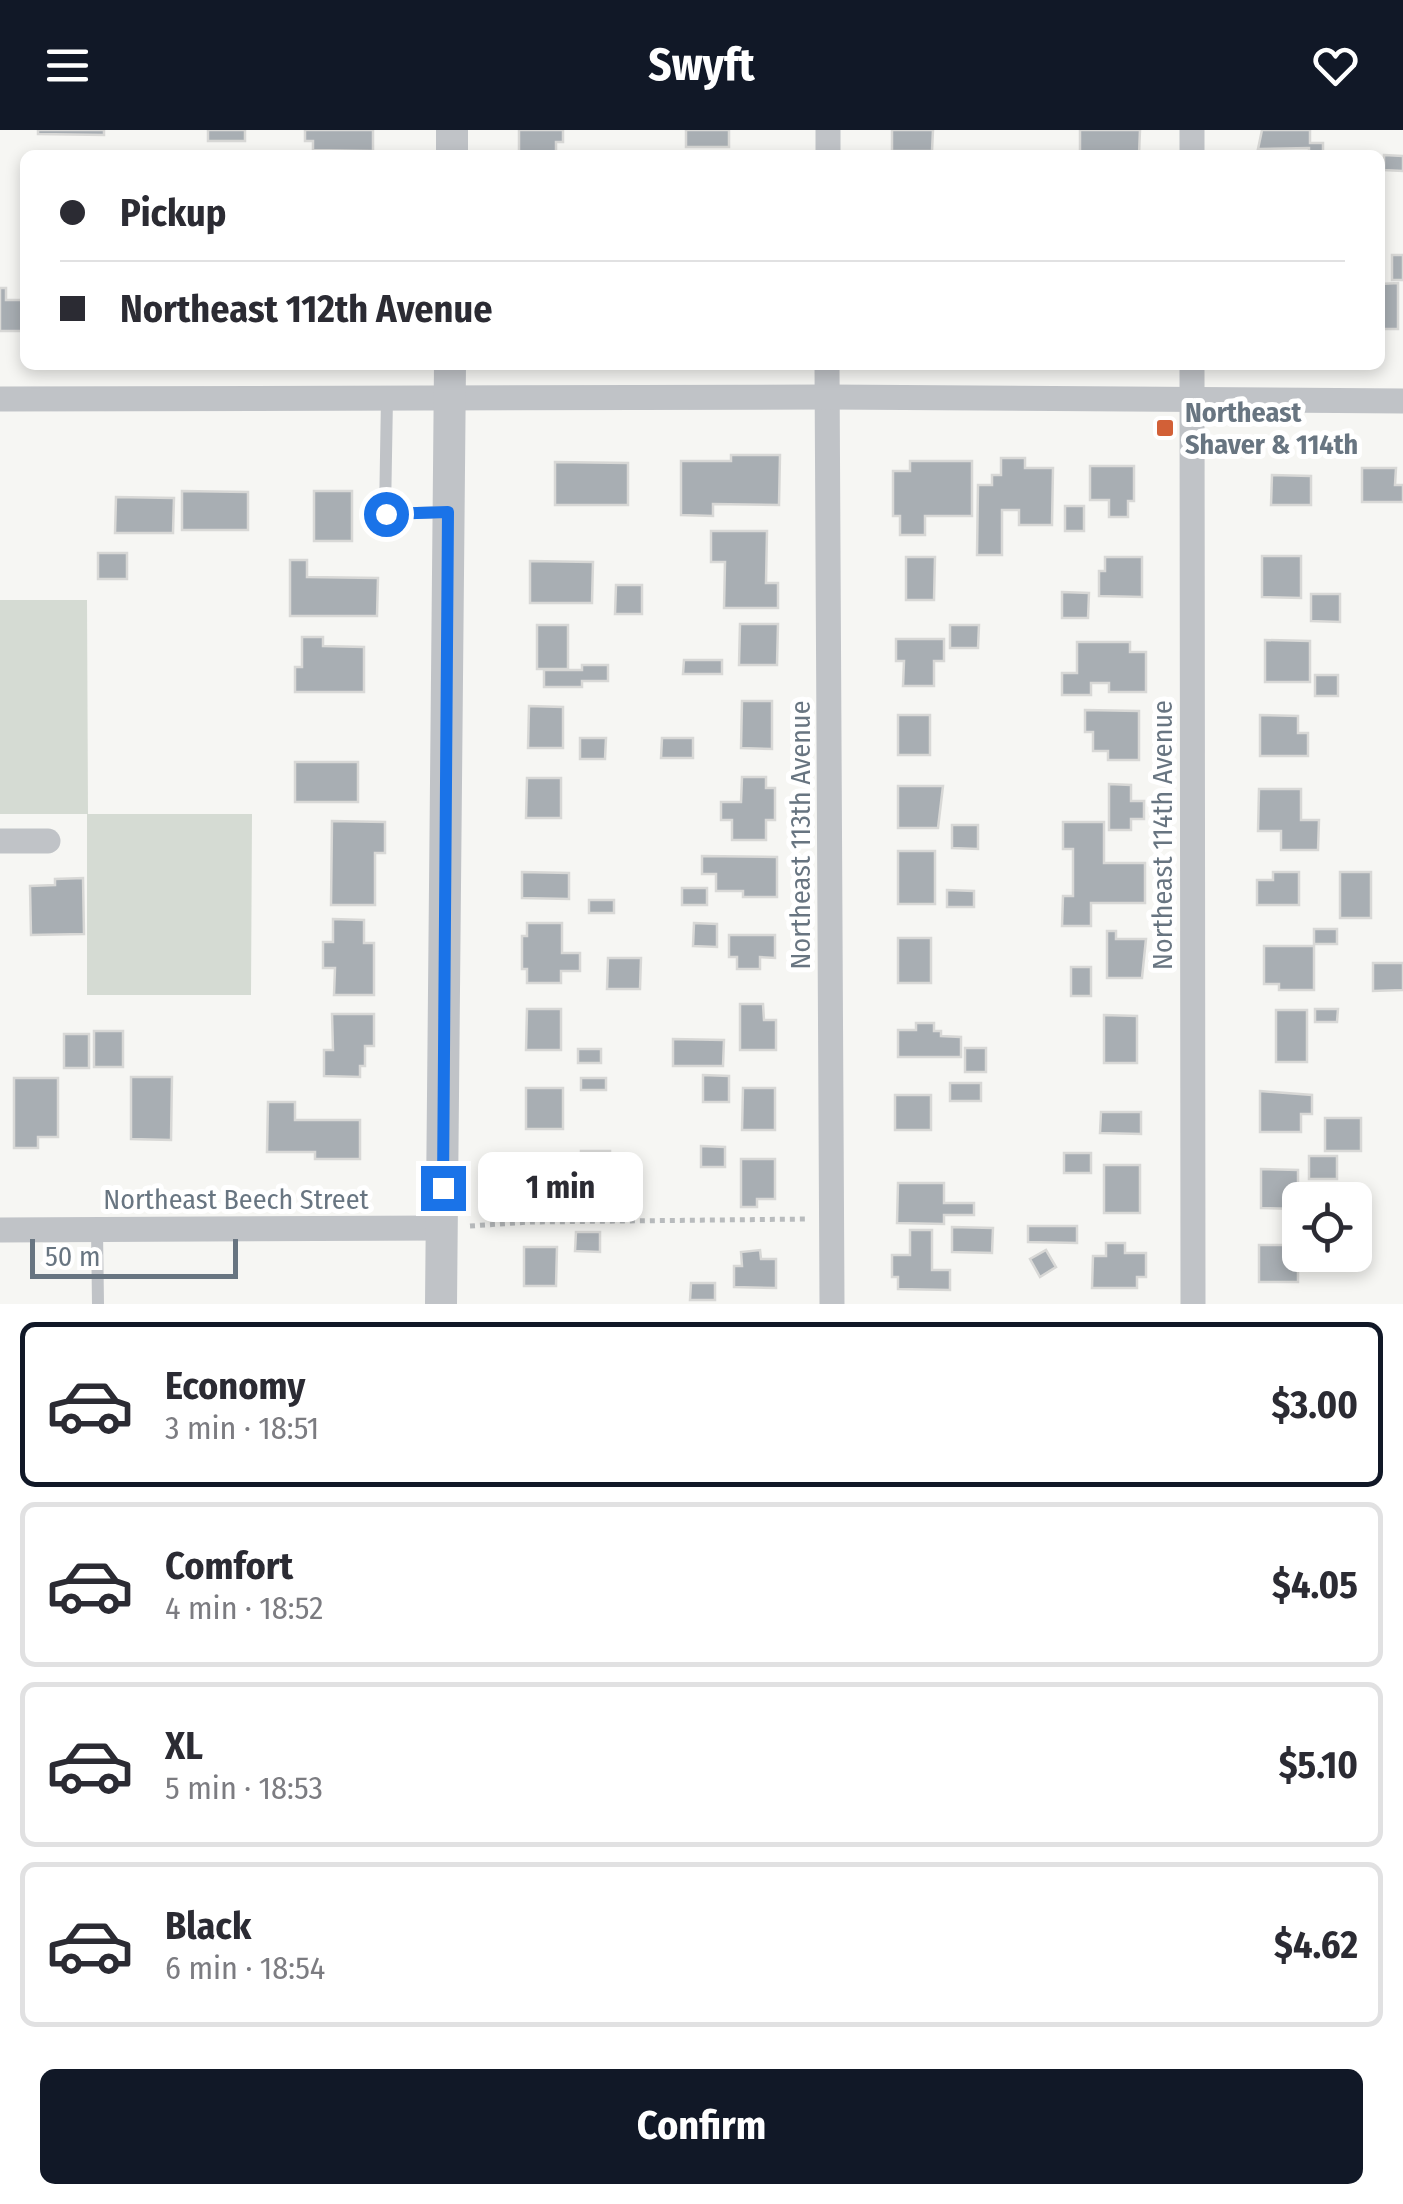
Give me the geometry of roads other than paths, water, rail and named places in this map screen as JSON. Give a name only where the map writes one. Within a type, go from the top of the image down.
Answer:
[{"type":"street","points":[[441,1304],[450,370]]},
{"type":"street","name":"Northeast 113th Avenue","points":[[827,370],[832,1304]]},
{"type":"street","name":"Northeast 114th Avenue","points":[[1192,370],[1194,1304]]},
{"type":"street","points":[[0,399],[1403,401]]},
{"type":"street","points":[[0,840],[48,841]]},
{"type":"street","name":"Northeast Beech Street","points":[[0,1230],[442,1228]]},
{"type":"lane","points":[[388,398],[386,514],[448,512]]},
{"type":"lane","points":[[98,1230],[98,1304]]},
{"type":"place","name":"Northeast Shaver & 114th","points":[[1165,428]]}]
